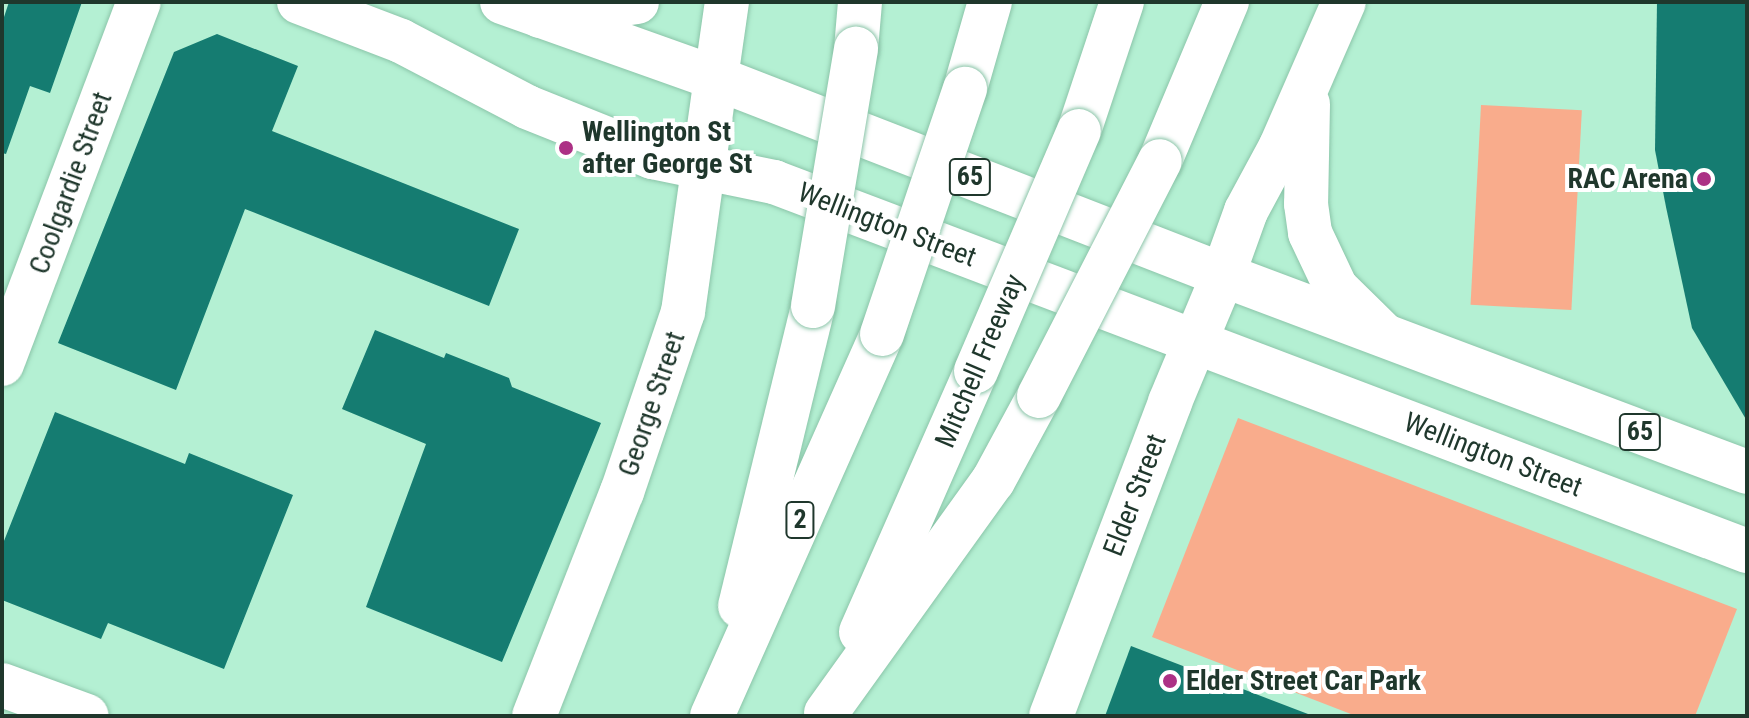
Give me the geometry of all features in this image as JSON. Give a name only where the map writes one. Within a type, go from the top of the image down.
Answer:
[{"type":"main road","name":"Coolgardie Street","points":[[2,364],[139,2]]},
{"type":"main road","name":"Wellington Street","points":[[299,2],[401,41],[527,107],[652,157],[774,182],[1747,551]]},
{"type":"main road","points":[[366,2],[401,41]]},
{"type":"main road","points":[[521,9],[637,2]]},
{"type":"main road","name":"George Street","points":[[534,716],[622,492],[683,312],[727,2]]},
{"type":"main road","points":[[714,711],[813,306],[856,49],[860,2]]},
{"type":"main road","name":"2","points":[[714,711],[882,334],[965,89],[990,2]]},
{"type":"main road","name":"Mitchell Freeway","points":[[826,714],[1079,131],[1122,2]]},
{"type":"main road","points":[[826,714],[993,481],[1160,161],[1227,2]]},
{"type":"main road","name":"Elder Street","points":[[1051,716],[1246,211],[1281,146],[1344,2]]},
{"type":"main road","name":"65","points":[[521,9],[716,78],[1223,275],[1747,472]]},
{"type":"main road","points":[[1309,81],[1306,204],[1310,233],[1321,262],[1336,288],[1384,335]]},
{"type":"main road","points":[[2,685],[87,716]]},
{"type":"shaded area","points":[[1481,105],[1582,110],[1571,310],[1471,305]]},
{"type":"shaded area","points":[[1238,418],[1737,609],[1695,716],[1356,716],[1152,637]]},
{"type":"building","points":[[9,2],[82,2],[50,93],[30,86],[6,154],[2,153],[2,23]]},
{"type":"building","name":"RAC Arena","points":[[1657,2],[1747,2],[1747,421],[1692,328],[1666,207],[1655,150]]},
{"type":"building","points":[[217,34],[298,66],[272,131],[519,229],[489,306],[245,209],[176,390],[58,343],[174,52]]},
{"type":"building","points":[[375,330],[444,358],[446,353],[509,378],[512,387],[601,423],[502,662],[366,607],[426,444],[342,409]]},
{"type":"building","points":[[55,412],[185,464],[189,453],[293,495],[224,669],[108,623],[101,639],[2,600],[2,546]]},
{"type":"building","name":"Elder Street Car Park","points":[[1131,646],[1308,714],[1105,716]]},
{"type":"place","name":"Wellington St after George St","points":[[566,148]]},
{"type":"place","name":"RAC Arena","points":[[1704,179]]},
{"type":"place","name":"Elder Street Car Park","points":[[1170,681]]}]
